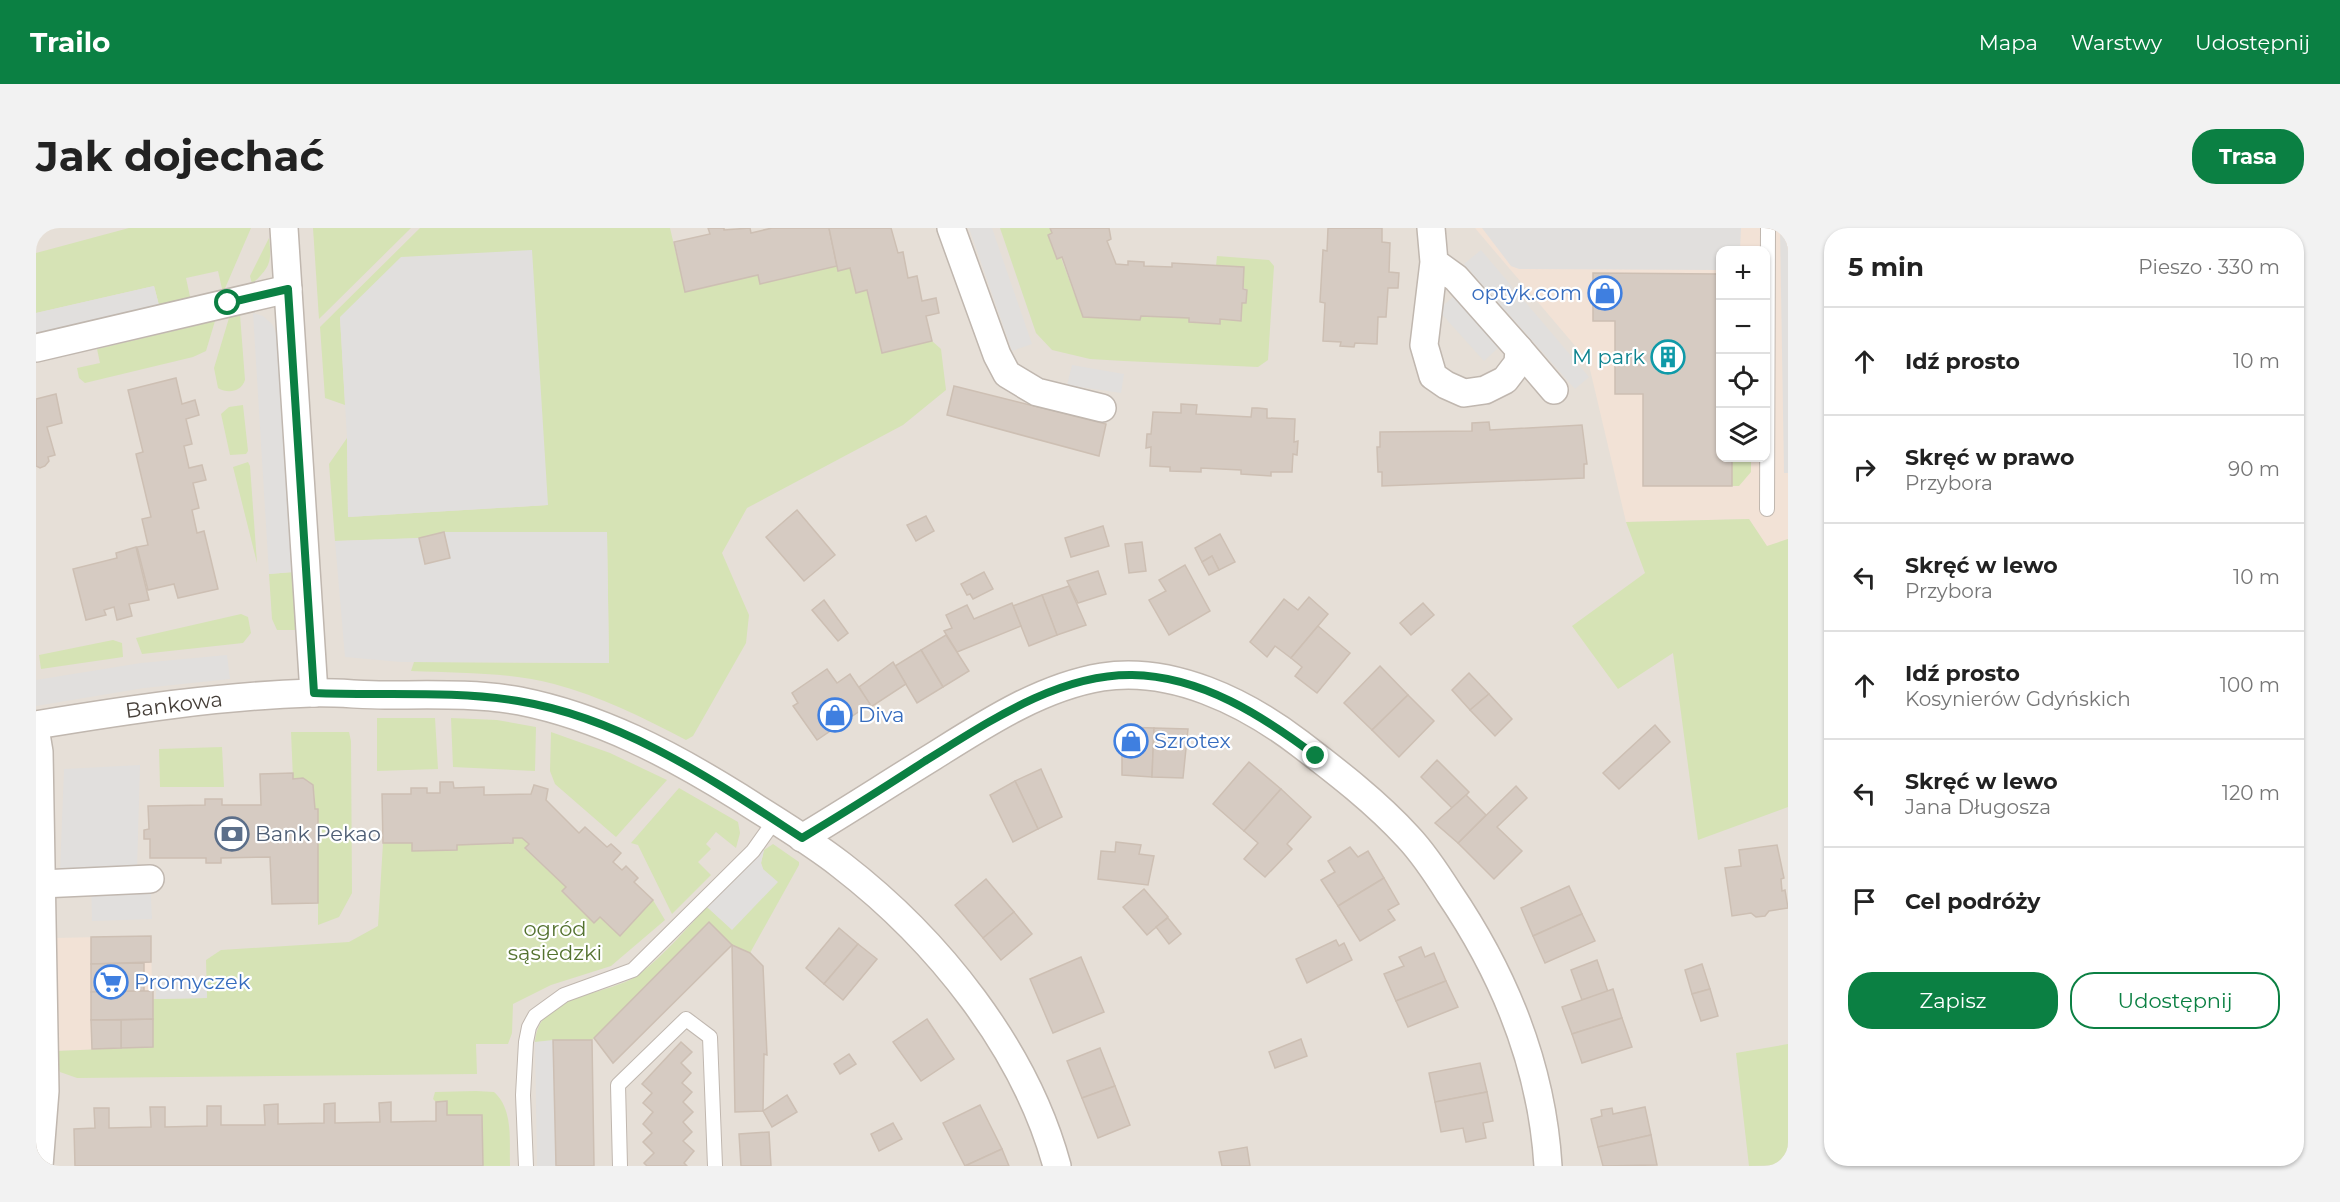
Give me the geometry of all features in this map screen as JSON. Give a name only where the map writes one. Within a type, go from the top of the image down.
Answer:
[{"type":"street","points":[[284,228],[314,693]]},
{"type":"street","points":[[951,228],[997,355],[1007,374],[1037,392],[1102,408]]},
{"type":"street","points":[[1431,228],[1434,262],[1424,345],[1433,376],[1464,393],[1485,390],[1505,380],[1518,363],[1519,349]]},
{"type":"street","points":[[1434,262],[1456,278],[1554,390]]},
{"type":"street","points":[[36,348],[288,289]]},
{"type":"street","points":[[802,838],[988,722],[1033,700],[1075,684],[1102,677],[1134,675],[1174,681],[1218,696],[1283,731],[1325,763],[1377,806],[1410,839],[1436,874],[1491,962],[1517,1022],[1536,1090],[1548,1166]]},
{"type":"street","name":"Bankowa","points":[[36,725],[172,704],[314,693],[478,697],[518,701],[574,714],[637,739],[718,784],[775,820],[886,902],[959,982],[997,1034],[1027,1090],[1057,1166]]},
{"type":"street","points":[[36,734],[39,752],[45,1091],[39,1166]]},
{"type":"street","points":[[41,884],[150,879]]},
{"type":"lane","points":[[1767,228],[1767,509]]},
{"type":"lane","points":[[526,1166],[523,1087],[528,1035],[535,1016],[564,995],[633,970],[753,851],[775,820]]},
{"type":"lane","points":[[620,1166],[618,1085],[686,1019],[710,1037],[715,1166]]},
{"type":"shaded area","points":[[36,228],[1788,228],[1788,1166],[36,1166]]},
{"type":"shaded area","points":[[969,228],[992,228],[1032,344],[1012,351]]},
{"type":"shaded area","points":[[1475,228],[1788,228],[1788,539],[1767,547],[1749,519],[1626,522],[1588,361]]},
{"type":"shaded area","points":[[1482,228],[1741,228],[1740,246],[1716,246],[1716,270],[1519,269],[1511,266]]},
{"type":"shaded area","points":[[1780,228],[1788,228],[1788,473],[1784,473]]},
{"type":"shaded area","points":[[532,250],[548,505],[348,517],[347,438],[340,317],[401,257]]},
{"type":"shaded area","points":[[1481,250],[1589,377],[1575,389],[1464,264]]},
{"type":"shaded area","points":[[154,286],[160,309],[36,338],[36,313]]},
{"type":"shaded area","points":[[1454,296],[1499,347],[1484,361],[1438,310]]},
{"type":"shaded area","points":[[253,313],[263,316],[272,324],[277,335],[293,572],[269,574]]},
{"type":"shaded area","points":[[1072,365],[1124,374],[1121,393],[1067,385]]},
{"type":"shaded area","points":[[444,532],[607,532],[609,663],[401,662],[345,657],[335,541],[419,538],[426,564],[450,558]]},
{"type":"shaded area","points":[[227,655],[230,679],[144,688],[36,706],[36,680],[141,663]]},
{"type":"shaded area","points":[[140,765],[137,870],[60,872],[64,769]]},
{"type":"shaded area","points":[[764,850],[761,863],[763,869],[778,882],[732,930],[707,907]]},
{"type":"shaded area","points":[[150,879],[152,919],[92,921],[91,882]]},
{"type":"shaded area","points":[[151,936],[153,1047],[56,1051],[53,938]]},
{"type":"shaded area","points":[[206,977],[207,998],[156,999],[156,978]]},
{"type":"shaded area","points":[[553,1040],[556,1166],[537,1166],[535,1042]]},
{"type":"green space","points":[[129,228],[251,228],[223,293],[218,271],[186,278],[191,301],[160,309],[154,286],[36,313],[36,253]]},
{"type":"green space","points":[[313,228],[411,228],[319,319]]},
{"type":"green space","points":[[420,228],[670,228],[685,292],[758,275],[837,266],[850,268],[867,290],[882,353],[932,341],[941,349],[946,390],[903,425],[747,508],[722,553],[749,615],[746,643],[693,736],[686,740],[605,701],[554,684],[501,675],[411,671],[414,662],[609,663],[607,532],[335,541],[329,464],[347,438],[348,517],[548,505],[340,317],[345,405],[325,398],[320,327]]},
{"type":"green space","points":[[1000,228],[1050,228],[1083,317],[1140,320],[1141,316],[1189,318],[1189,322],[1220,324],[1220,319],[1241,321],[1242,303],[1247,290],[1216,266],[1217,256],[1269,260],[1274,266],[1268,360],[1258,367],[1124,361],[1090,359],[1052,350],[1036,333]]},
{"type":"green space","points":[[269,238],[270,259],[266,269],[252,284],[250,276]]},
{"type":"green space","points":[[240,315],[245,380],[234,391],[226,391],[218,388],[214,368],[229,318]]},
{"type":"green space","points":[[215,321],[206,351],[193,357],[85,383],[79,378],[77,368],[100,363],[97,349]]},
{"type":"green space","points":[[243,405],[248,451],[246,454],[230,455],[221,414],[229,407]]},
{"type":"green space","points":[[248,462],[250,466],[257,563],[233,467]]},
{"type":"green space","points":[[1732,462],[1751,462],[1751,472],[1739,486],[1732,486]]},
{"type":"green space","points":[[1749,519],[1767,546],[1788,539],[1788,807],[1698,840],[1673,653],[1618,689],[1572,626],[1645,573],[1626,522]]},
{"type":"green space","points":[[293,572],[296,630],[277,630],[272,619],[269,574]]},
{"type":"green space","points":[[241,614],[248,617],[251,633],[243,643],[142,654],[136,638]]},
{"type":"green space","points":[[113,640],[122,643],[123,657],[41,669],[39,655]]},
{"type":"green space","points":[[377,718],[435,718],[438,769],[377,771]]},
{"type":"green space","points":[[451,718],[497,720],[536,727],[535,771],[453,767]]},
{"type":"green space","points":[[291,732],[349,732],[351,741],[352,893],[339,917],[318,925],[318,809],[315,809],[314,790],[310,782],[293,779]]},
{"type":"green space","points":[[551,732],[610,753],[667,780],[616,837],[555,784],[550,771]]},
{"type":"green space","points":[[222,747],[224,787],[160,787],[159,749]]},
{"type":"green space","points":[[679,788],[738,822],[740,833],[736,848],[716,832],[706,844],[711,849],[698,862],[711,875],[672,914],[638,845],[631,843]]},
{"type":"green space","name":"ogród sąsiedzki","points":[[513,838],[522,838],[529,844],[525,849],[566,887],[562,892],[594,923],[600,917],[620,936],[653,900],[665,920],[611,966],[551,985],[513,1004],[512,1033],[508,1044],[476,1044],[477,1074],[77,1078],[60,1072],[55,1060],[56,1051],[153,1047],[153,999],[207,998],[206,960],[221,950],[349,942],[378,926],[383,843],[412,843],[412,851],[456,850],[457,845],[513,843]]},
{"type":"green space","points":[[773,844],[799,862],[799,865],[750,953],[732,945],[709,922],[592,1040],[535,1042],[539,1026],[548,1014],[562,1005],[628,981],[641,973],[667,950],[707,907],[732,929],[763,869],[761,863],[764,850]]},
{"type":"green space","points":[[1788,1044],[1788,1165],[1749,1166],[1736,1053]]},
{"type":"green space","points":[[435,1092],[494,1092],[505,1108],[509,1126],[510,1166],[483,1166],[482,1115],[447,1115],[447,1102],[436,1102],[433,1099]]},
{"type":"building","points":[[708,228],[724,228],[724,230],[750,228],[751,233],[772,228],[829,228],[837,266],[760,284],[758,275],[685,292],[674,242],[710,234]]},
{"type":"building","points":[[829,228],[891,228],[898,253],[903,252],[908,278],[917,276],[922,301],[936,298],[939,313],[926,316],[932,341],[882,353],[867,290],[856,293],[850,268],[838,271]]},
{"type":"building","points":[[1050,228],[1109,228],[1111,239],[1107,241],[1116,264],[1128,265],[1128,261],[1144,262],[1144,266],[1172,267],[1172,263],[1244,267],[1243,289],[1247,290],[1246,303],[1242,303],[1241,321],[1220,319],[1220,324],[1189,322],[1189,318],[1141,316],[1140,320],[1083,317],[1062,257],[1057,259],[1048,235],[1052,233]]},
{"type":"building","points":[[1328,228],[1382,228],[1382,242],[1390,243],[1389,272],[1399,273],[1398,288],[1388,288],[1386,317],[1378,317],[1377,344],[1355,343],[1354,347],[1340,346],[1341,342],[1323,341],[1325,303],[1320,302],[1323,250],[1327,251]]},
{"type":"building","name":"M park","points":[[1593,273],[1716,274],[1716,462],[1732,462],[1732,486],[1643,486],[1643,394],[1615,394],[1615,321],[1593,321]]},
{"type":"building","points":[[176,378],[182,404],[195,400],[199,415],[186,419],[192,444],[184,446],[189,468],[202,465],[206,480],[193,483],[199,508],[192,510],[197,533],[204,531],[218,589],[178,598],[174,584],[148,590],[137,547],[148,545],[142,519],[151,517],[136,454],[143,452],[128,390]]},
{"type":"building","points":[[954,386],[1106,424],[1099,456],[947,415]]},
{"type":"building","points":[[56,394],[62,423],[47,427],[55,455],[48,457],[49,461],[40,468],[36,466],[36,399]]},
{"type":"building","points":[[1181,404],[1197,405],[1196,414],[1251,417],[1252,408],[1258,408],[1267,409],[1267,418],[1295,419],[1294,442],[1298,441],[1297,455],[1293,454],[1292,472],[1271,472],[1271,476],[1241,474],[1241,470],[1201,468],[1201,472],[1170,471],[1170,467],[1150,466],[1151,447],[1146,448],[1147,434],[1151,434],[1153,412],[1181,413]]},
{"type":"building","points":[[1489,422],[1490,430],[1582,425],[1587,464],[1584,464],[1584,478],[1382,486],[1382,472],[1378,472],[1377,447],[1380,447],[1380,432],[1472,431],[1472,423]]},
{"type":"building","points":[[797,510],[835,555],[804,581],[766,537]]},
{"type":"building","points":[[926,516],[934,531],[916,541],[907,525]]},
{"type":"building","points":[[1103,526],[1109,546],[1071,557],[1065,538]]},
{"type":"building","points":[[444,532],[450,558],[425,564],[419,538]]},
{"type":"building","points":[[1220,534],[1235,562],[1219,570],[1212,556],[1202,562],[1195,548]]},
{"type":"building","points":[[1142,542],[1146,571],[1129,573],[1125,544]]},
{"type":"building","points":[[136,547],[149,600],[129,604],[132,616],[117,620],[114,607],[104,610],[106,615],[86,620],[73,569],[117,558],[116,553]]},
{"type":"building","points":[[1212,556],[1219,570],[1209,575],[1202,562]]},
{"type":"building","points":[[1185,565],[1210,611],[1169,635],[1149,600],[1166,591],[1159,580]]},
{"type":"building","points":[[1098,571],[1106,594],[1078,603],[1067,581]]},
{"type":"building","points":[[984,572],[993,589],[973,599],[970,594],[967,595],[961,584]]},
{"type":"building","points":[[1069,586],[1086,625],[1057,635],[1042,595]]},
{"type":"building","points":[[1042,595],[1057,635],[1029,646],[1013,606]]},
{"type":"building","points":[[1309,597],[1328,614],[1291,658],[1275,646],[1267,657],[1250,642],[1284,599],[1298,610]]},
{"type":"building","points":[[824,600],[848,633],[838,641],[812,610]]},
{"type":"building","points":[[1012,603],[1021,626],[957,652],[944,631],[952,628],[946,615],[967,605],[974,619]]},
{"type":"building","points":[[1423,603],[1434,615],[1411,635],[1400,623]]},
{"type":"building","points":[[1318,626],[1350,653],[1317,693],[1295,676],[1302,667],[1291,658]]},
{"type":"building","points":[[946,635],[969,671],[943,687],[921,650]]},
{"type":"building","points":[[921,650],[943,687],[917,703],[895,666]]},
{"type":"building","points":[[893,662],[906,684],[871,707],[859,687]]},
{"type":"building","points":[[1380,666],[1408,695],[1372,730],[1344,703]]},
{"type":"building","points":[[827,669],[837,683],[850,674],[870,704],[817,740],[793,706],[798,703],[792,693]]},
{"type":"building","points":[[1469,673],[1489,694],[1470,710],[1452,690]]},
{"type":"building","points":[[1489,694],[1512,719],[1495,736],[1470,710]]},
{"type":"building","points":[[1408,695],[1434,721],[1399,757],[1372,730]]},
{"type":"building","points":[[1655,725],[1670,742],[1619,789],[1603,773]]},
{"type":"building","points":[[1122,727],[1154,728],[1152,777],[1122,775]]},
{"type":"building","points":[[1154,728],[1188,729],[1183,778],[1152,777]]},
{"type":"building","points":[[1437,760],[1469,792],[1453,809],[1421,777]]},
{"type":"building","points":[[1249,762],[1281,789],[1244,831],[1213,804]]},
{"type":"building","points":[[1041,769],[1062,817],[1038,829],[1015,781]]},
{"type":"building","name":"Bank Pekao","points":[[293,773],[293,779],[303,778],[313,785],[315,809],[318,809],[318,903],[272,904],[270,857],[221,858],[221,863],[206,863],[206,858],[150,858],[150,839],[144,839],[144,830],[149,829],[148,806],[205,805],[205,799],[222,799],[222,805],[261,805],[260,774]]},
{"type":"building","points":[[1015,781],[1038,829],[1013,842],[990,795]]},
{"type":"building","points":[[440,782],[453,782],[454,788],[484,787],[484,795],[531,794],[534,785],[548,789],[546,800],[579,833],[585,827],[607,847],[611,844],[621,853],[613,862],[622,870],[626,866],[638,878],[634,882],[653,900],[620,936],[600,917],[594,923],[562,891],[566,887],[525,848],[529,844],[522,838],[513,838],[513,843],[457,845],[457,850],[412,851],[412,843],[383,843],[382,794],[411,794],[411,788],[427,788],[427,793],[440,793]]},
{"type":"building","points":[[1516,786],[1527,798],[1497,827],[1522,851],[1494,879],[1458,843]]},
{"type":"building","points":[[1281,789],[1311,817],[1287,844],[1292,849],[1265,877],[1244,859],[1258,843],[1244,831]]},
{"type":"building","points":[[1466,795],[1486,815],[1458,843],[1435,823]]},
{"type":"building","points":[[1116,842],[1141,845],[1139,854],[1154,856],[1148,885],[1098,879],[1101,851],[1115,852]]},
{"type":"building","points":[[1777,845],[1784,878],[1781,879],[1782,891],[1785,890],[1788,908],[1769,911],[1765,916],[1756,917],[1751,913],[1732,916],[1725,868],[1741,866],[1739,850]]},
{"type":"building","points":[[1350,847],[1358,857],[1368,851],[1384,878],[1338,906],[1321,880],[1335,872],[1328,861]]},
{"type":"building","points":[[1384,878],[1399,904],[1388,910],[1395,920],[1360,941],[1338,906]]},
{"type":"building","points":[[986,879],[1014,912],[983,938],[955,905]]},
{"type":"building","points":[[1569,886],[1582,914],[1533,936],[1521,908]]},
{"type":"building","points":[[1144,889],[1168,917],[1147,935],[1123,907]]},
{"type":"building","points":[[1014,912],[1032,934],[1001,960],[983,938]]},
{"type":"building","points":[[1582,914],[1595,941],[1545,963],[1533,936]]},
{"type":"building","points":[[1168,918],[1181,934],[1169,944],[1156,927]]},
{"type":"building","points":[[709,922],[732,945],[613,1063],[594,1038]]},
{"type":"building","points":[[839,928],[858,944],[824,984],[806,968]]},
{"type":"building","points":[[151,936],[151,962],[91,964],[91,937]]},
{"type":"building","points":[[1336,940],[1339,946],[1344,943],[1352,960],[1307,983],[1296,959]]},
{"type":"building","points":[[858,944],[877,959],[843,1000],[824,984]]},
{"type":"building","points":[[732,945],[750,953],[763,966],[767,1055],[764,1054],[763,1111],[735,1112]]},
{"type":"building","points":[[1421,947],[1425,957],[1434,953],[1446,981],[1396,1001],[1384,974],[1404,966],[1399,957]]},
{"type":"building","points":[[1081,957],[1104,1012],[1053,1033],[1030,979]]},
{"type":"building","points":[[1597,960],[1608,992],[1582,1000],[1571,970]]},
{"type":"building","points":[[144,963],[144,991],[91,992],[91,964]]},
{"type":"building","points":[[1702,964],[1710,989],[1692,994],[1685,970]]},
{"type":"building","points":[[1446,981],[1458,1007],[1408,1027],[1396,1001]]},
{"type":"building","points":[[1613,989],[1622,1018],[1572,1034],[1562,1007]]},
{"type":"building","points":[[1710,989],[1718,1016],[1701,1021],[1692,994]]},
{"type":"building","points":[[153,991],[153,1019],[91,1020],[91,992]]},
{"type":"building","points":[[1622,1018],[1632,1047],[1582,1063],[1572,1034]]},
{"type":"building","points":[[153,1019],[153,1047],[121,1048],[121,1020]]},
{"type":"building","points":[[927,1019],[954,1059],[921,1081],[893,1042]]},
{"type":"building","points":[[91,1020],[121,1020],[121,1048],[92,1049]]},
{"type":"building","points":[[1301,1039],[1307,1056],[1275,1068],[1269,1052]]},
{"type":"building","points":[[553,1040],[592,1040],[594,1166],[556,1166]]},
{"type":"building","points":[[681,1042],[692,1052],[681,1063],[691,1073],[682,1083],[692,1092],[683,1102],[693,1112],[683,1122],[692,1132],[683,1141],[694,1151],[684,1163],[687,1166],[647,1166],[644,1163],[654,1153],[643,1142],[652,1133],[643,1124],[653,1112],[643,1103],[652,1093],[642,1084]]},
{"type":"building","points":[[1100,1048],[1115,1086],[1082,1098],[1067,1061]]},
{"type":"building","points":[[849,1054],[856,1064],[840,1074],[834,1064]]},
{"type":"building","points":[[1480,1063],[1487,1092],[1435,1102],[1429,1073]]},
{"type":"building","points":[[1115,1086],[1130,1125],[1098,1138],[1082,1098]]},
{"type":"building","points":[[1487,1092],[1493,1121],[1483,1123],[1486,1138],[1466,1142],[1463,1128],[1441,1132],[1435,1102]]},
{"type":"building","points":[[787,1095],[797,1112],[772,1127],[763,1111]]},
{"type":"building","points":[[447,1101],[447,1115],[482,1115],[483,1166],[75,1166],[74,1129],[95,1128],[94,1108],[109,1108],[109,1128],[151,1127],[150,1107],[165,1107],[165,1127],[207,1126],[207,1106],[221,1106],[221,1125],[265,1125],[264,1105],[278,1104],[278,1124],[324,1123],[324,1104],[335,1103],[335,1123],[380,1122],[379,1103],[391,1102],[391,1122],[436,1121],[436,1102]]},
{"type":"building","points":[[980,1105],[1002,1149],[965,1166],[943,1123]]},
{"type":"building","points":[[1645,1107],[1651,1135],[1598,1147],[1591,1119],[1602,1116],[1601,1110],[1612,1108],[1613,1114]]},
{"type":"building","points":[[893,1123],[902,1139],[879,1151],[871,1134]]},
{"type":"building","points":[[769,1132],[771,1166],[741,1166],[739,1134]]},
{"type":"building","points":[[1651,1135],[1657,1165],[1603,1166],[1598,1147]]},
{"type":"building","points":[[1247,1147],[1250,1166],[1222,1166],[1219,1152]]},
{"type":"building","points":[[1002,1149],[1009,1166],[965,1166]]},
{"type":"place","name":"optyk.com","points":[[1605,293]]},
{"type":"place","name":"M park","points":[[1668,357]]},
{"type":"place","name":"Diva","points":[[835,715]]},
{"type":"place","name":"Szrotex","points":[[1131,741]]},
{"type":"place","name":"Bank Pekao","points":[[232,834]]},
{"type":"place","name":"Promyczek","points":[[111,982]]},
{"type":"route","points":[[228,303],[288,289],[314,693],[467,696],[518,701],[574,714],[637,739],[718,784],[802,838],[988,722],[1033,700],[1075,684],[1102,677],[1134,675],[1163,678],[1218,696],[1246,709],[1283,731],[1316,756]]}]
